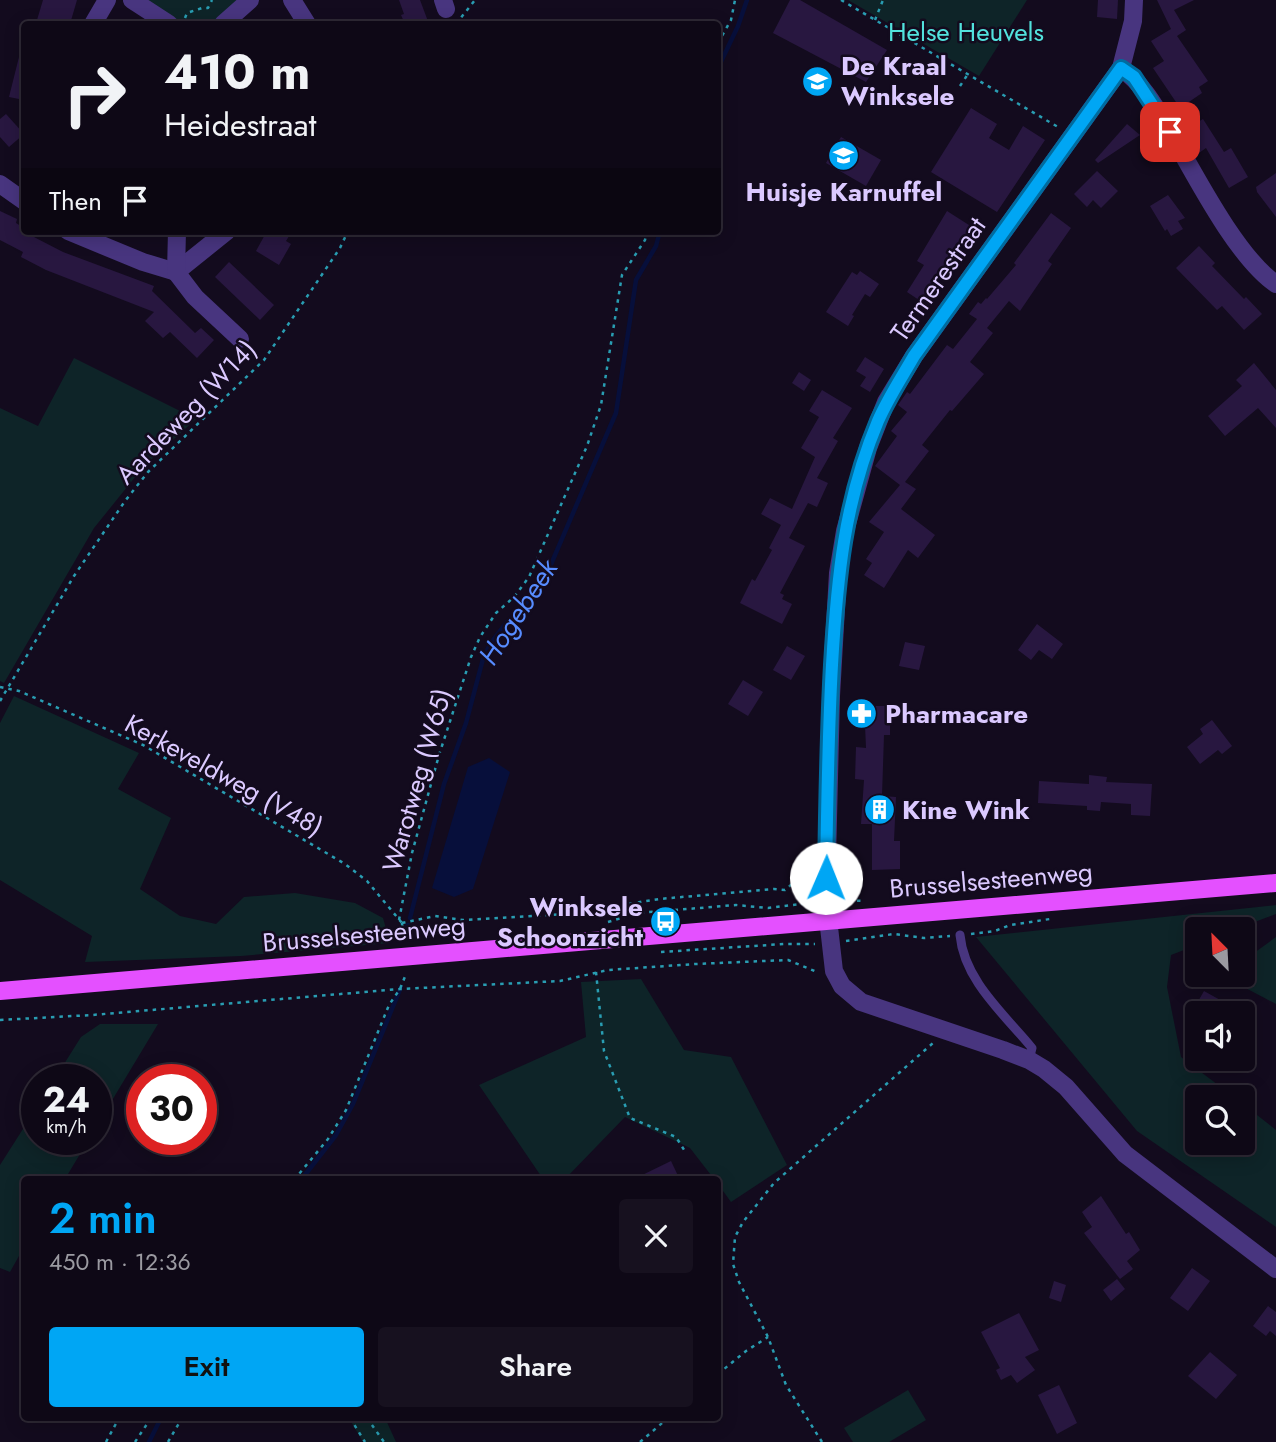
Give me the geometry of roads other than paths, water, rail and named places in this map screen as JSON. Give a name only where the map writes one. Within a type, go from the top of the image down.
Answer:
[{"type":"main road","name":"Brusselsesteenweg","points":[[0,991],[1276,883]]},
{"type":"street","points":[[95,21],[107,0]]},
{"type":"street","points":[[132,0],[164,21]]},
{"type":"street","points":[[226,21],[250,0]]},
{"type":"street","points":[[292,0],[305,21]]},
{"type":"street","points":[[1134,0],[1133,21],[1121,68],[1134,77],[1157,110],[1222,220],[1243,250],[1276,284]]},
{"type":"street","name":"Termerestraat","points":[[1121,68],[914,356],[886,402],[861,470],[845,531],[838,573],[828,774],[826,901],[834,971],[853,998],[869,1006],[1029,1060],[1066,1087],[1125,1154],[1276,1269]]},
{"type":"street","points":[[0,184],[21,199]]},
{"type":"street","points":[[78,235],[143,262],[176,272],[195,297],[240,338]]},
{"type":"street","points":[[176,272],[177,235]]},
{"type":"street","points":[[176,272],[222,235]]},
{"type":"lane","points":[[960,935],[961,950],[971,972],[1032,1048],[1029,1060]]},
{"type":"waterway","name":"Hogebeek","points":[[721,62],[747,0]]},
{"type":"waterway","name":"Hogebeek","points":[[410,918],[444,784],[466,723],[483,659],[490,644],[546,576],[616,413],[636,280],[656,246],[659,235]]},
{"type":"waterway","name":"Hogebeek","points":[[406,938],[408,925]]},
{"type":"waterway","name":"Hogebeek","points":[[304,1176],[336,1135],[353,1104],[401,987]]},
{"type":"waterway","name":"Hogebeek","points":[[149,1442],[160,1421]]},
{"type":"place","name":"De Kraal Winksele","points":[[818,81]]},
{"type":"place","name":"Huisje Karnuffel","points":[[844,156]]},
{"type":"place","name":"Pharmacare","points":[[862,714]]},
{"type":"place","name":"Kine Wink","points":[[879,810]]},
{"type":"place","name":"Winksele Schoonzicht","points":[[666,922]]},
{"type":"park label","name":"Helse Heuvels","points":[[966,32]]}]
